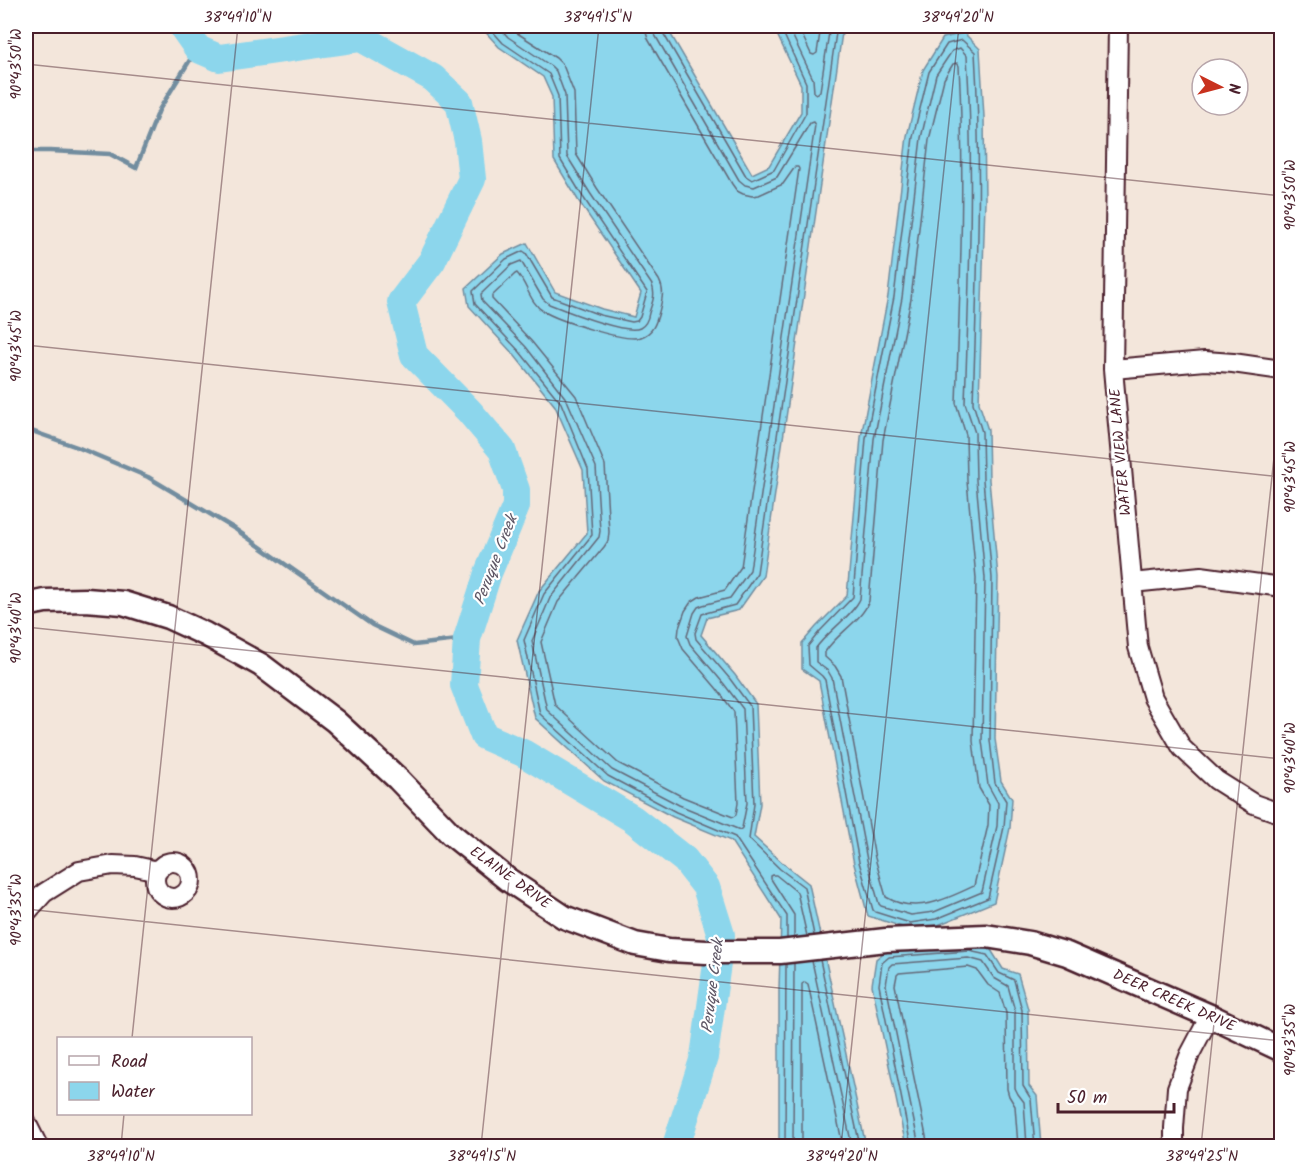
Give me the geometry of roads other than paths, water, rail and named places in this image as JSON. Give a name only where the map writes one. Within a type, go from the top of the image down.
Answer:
[{"type":"street","name":"WATER VIEW LANE","points":[[1118,26],[1113,369],[1138,647],[1153,698],[1182,748],[1216,780],[1254,804],[1281,814]]},
{"type":"street","points":[[1113,369],[1205,361],[1281,370]]},
{"type":"street","points":[[1132,583],[1201,576],[1281,587]]},
{"type":"street","name":"ELAINE DRIVE","points":[[26,605],[45,601],[86,600],[123,603],[168,617],[205,634],[261,665],[335,721],[398,779],[451,834],[507,879],[564,917],[634,944],[669,950],[780,952],[886,940],[986,936],[1067,954]]},
{"type":"street","points":[[26,913],[44,892],[79,871],[113,865],[135,866],[158,872]]},
{"type":"street","name":"DEER CREEK DRIVE","points":[[1067,954],[1210,1016],[1281,1050]]},
{"type":"street","points":[[1174,1146],[1177,1088],[1190,1054],[1210,1016]]},
{"type":"street","points":[[26,1122],[38,1146]]},
{"type":"water","points":[[480,26],[666,26],[752,174],[769,166],[801,112],[801,85],[773,26],[843,26],[763,576],[739,610],[707,618],[701,635],[756,704],[760,804],[754,837],[809,884],[866,1146],[779,1146],[781,919],[731,841],[673,817],[604,781],[535,718],[517,640],[539,591],[587,533],[583,470],[555,406],[515,356],[469,306],[466,288],[503,254],[527,243],[555,292],[602,309],[634,317],[641,293],[578,200],[554,160],[552,97],[543,77],[499,47]]},
{"type":"water","points":[[964,33],[980,49],[985,201],[979,403],[988,430],[989,480],[998,577],[995,739],[1001,781],[1012,799],[1010,828],[994,902],[938,925],[909,929],[868,916],[854,864],[819,681],[802,669],[802,643],[847,596],[861,437],[888,296],[907,136],[923,70],[943,38]]},
{"type":"water","points":[[970,944],[991,950],[1003,969],[1018,974],[1028,1009],[1029,1086],[1037,1096],[1041,1146],[906,1146],[872,985],[876,959],[886,951]]},
{"type":"waterway","name":"Peruque Creek","points":[[185,26],[184,29],[198,49],[219,58],[361,38],[433,78],[459,102],[468,141],[472,179],[432,261],[401,302],[414,355],[469,411],[502,450],[516,490],[516,506],[488,573],[467,639],[464,685],[484,736],[523,753],[633,819],[685,860],[706,887],[721,935],[704,1057],[676,1146]]},
{"type":"waterway","points":[[26,151],[110,154],[136,168],[159,110],[193,55],[184,29]]},
{"type":"waterway","points":[[26,429],[77,447],[148,477],[235,529],[372,625],[414,645],[467,639]]}]
